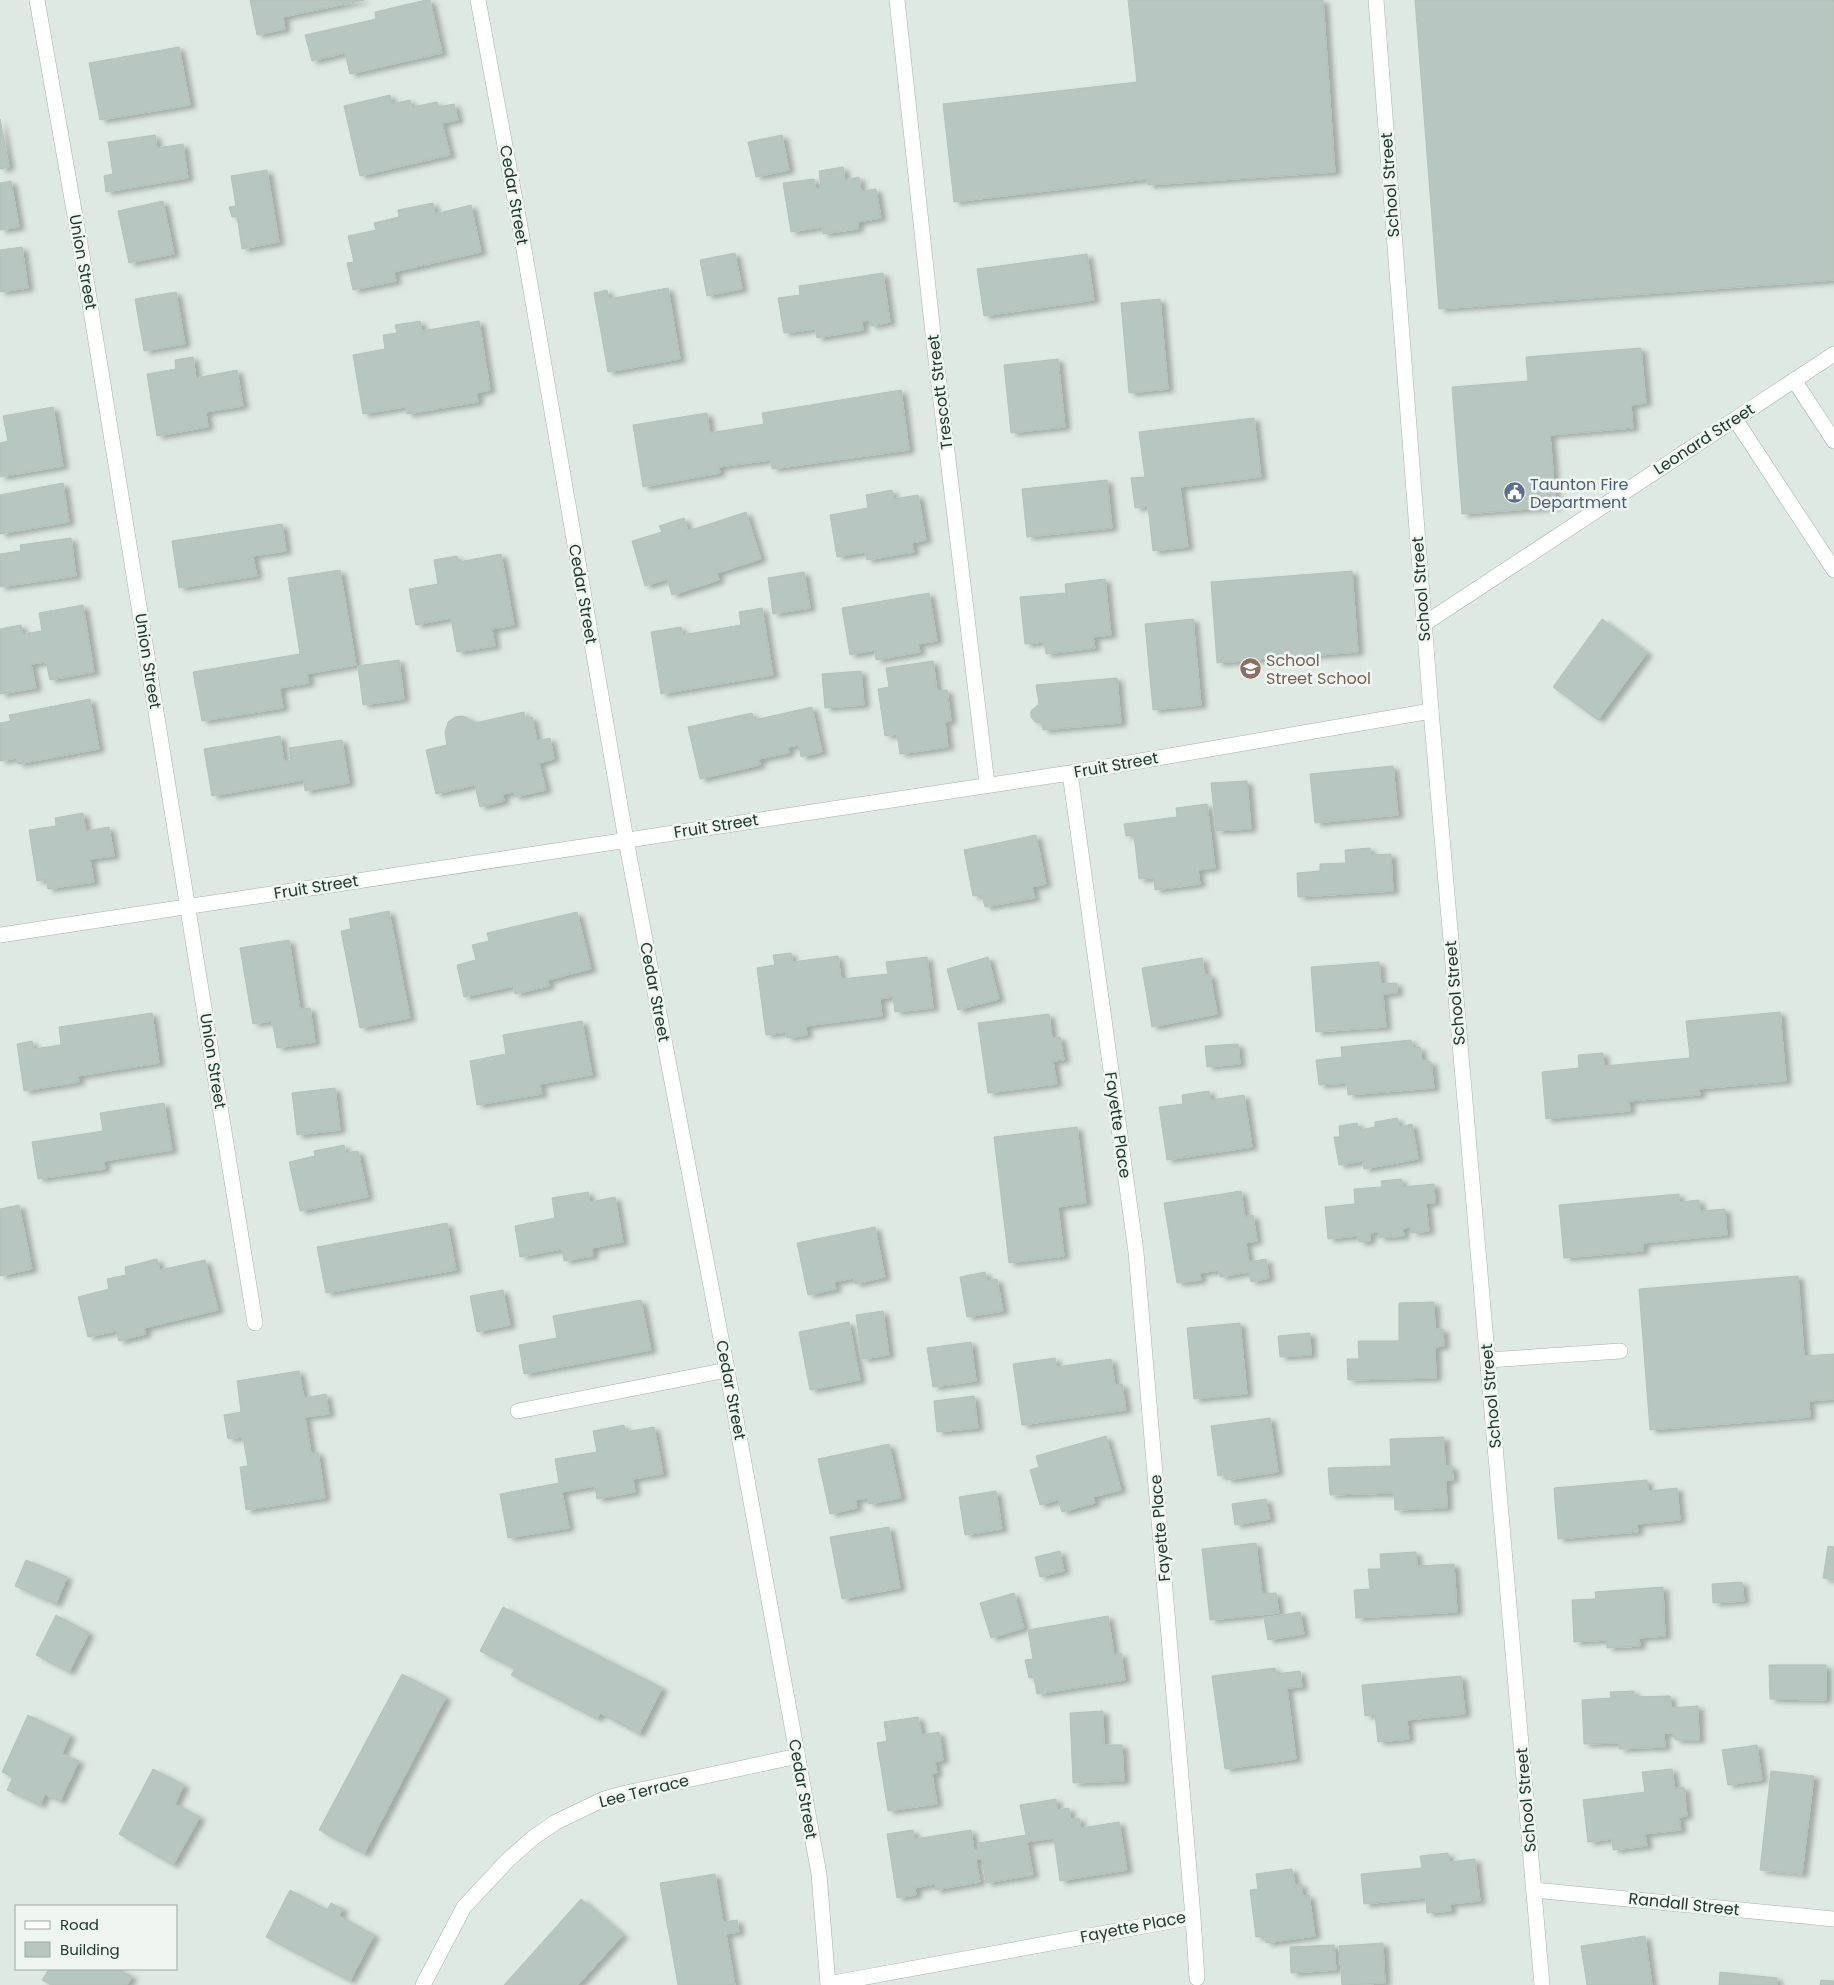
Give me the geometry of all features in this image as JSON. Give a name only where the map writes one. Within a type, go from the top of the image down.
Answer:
[{"type":"street","name":"Union Street","points":[[37,0],[84,267],[255,1323]]},
{"type":"street","name":"Cedar Street","points":[[478,0],[523,242],[626,840],[727,1370],[819,1874],[828,1985]]},
{"type":"street","name":"Trescott Street","points":[[897,0],[934,343],[987,784]]},
{"type":"street","name":"School Street","points":[[1376,0],[1431,711],[1542,1985]]},
{"type":"street","name":"Leonard Street","points":[[1424,624],[1834,354]]},
{"type":"street","points":[[1794,380],[1834,441]]},
{"type":"street","points":[[1735,419],[1834,570]]},
{"type":"street","name":"Fruit Street","points":[[0,935],[987,784],[1070,773],[1431,711]]},
{"type":"street","name":"Fayette Place","points":[[828,1985],[1193,1917],[1136,1252],[1070,773]]},
{"type":"street","points":[[1488,1360],[1620,1351]]},
{"type":"street","points":[[518,1411],[727,1370]]},
{"type":"street","name":"Lee Terrace","points":[[423,1985],[464,1907],[509,1859],[534,1837],[556,1822],[604,1799],[626,1793],[798,1756]]},
{"type":"street","name":"Randall Street","points":[[1534,1890],[1834,1919]]},
{"type":"street","points":[[1193,1917],[1197,1978]]},
{"type":"building","points":[[250,0],[364,0],[283,17],[285,29],[257,35]]},
{"type":"building","points":[[430,0],[442,53],[350,74],[345,53],[312,61],[305,35],[376,19],[375,12]]},
{"type":"building","points":[[1128,0],[1323,0],[1335,172],[1148,185],[1147,179],[954,202],[943,104],[1137,82]]},
{"type":"building","points":[[1415,0],[1834,0],[1834,280],[1439,309]]},
{"type":"building","points":[[179,47],[190,105],[100,120],[89,63]]},
{"type":"building","points":[[390,95],[392,104],[410,100],[412,107],[437,102],[438,107],[454,104],[458,120],[442,123],[450,155],[360,176],[344,106]]},
{"type":"building","points":[[0,119],[9,167],[0,169]]},
{"type":"building","points":[[155,135],[157,148],[183,144],[188,178],[106,192],[104,176],[113,174],[108,142]]},
{"type":"building","points":[[782,135],[789,170],[756,177],[748,142]]},
{"type":"building","points":[[843,167],[845,180],[859,177],[861,191],[876,189],[881,218],[858,222],[858,229],[823,234],[822,227],[791,232],[783,183],[814,179],[816,189],[821,188],[819,171]]},
{"type":"building","points":[[267,170],[279,242],[242,249],[237,216],[232,217],[229,207],[236,206],[231,176]]},
{"type":"building","points":[[11,181],[19,227],[0,230],[0,183]]},
{"type":"building","points":[[163,201],[174,254],[129,263],[118,211]]},
{"type":"building","points":[[433,203],[435,214],[471,205],[481,252],[394,272],[396,281],[353,290],[347,263],[354,262],[348,236],[376,230],[374,223],[399,217],[398,210]]},
{"type":"building","points":[[22,247],[28,288],[0,292],[0,250]]},
{"type":"building","points":[[735,253],[742,289],[707,296],[700,260]]},
{"type":"building","points":[[1087,254],[1094,300],[984,316],[977,269]]},
{"type":"building","points":[[883,273],[890,322],[871,326],[870,320],[862,321],[863,330],[817,338],[816,329],[784,333],[778,298],[800,295],[799,286]]},
{"type":"building","points":[[668,288],[680,359],[608,372],[594,293],[607,290],[609,299]]},
{"type":"building","points":[[176,292],[185,344],[144,351],[135,299]]},
{"type":"building","points":[[1160,299],[1168,389],[1129,393],[1121,303]]},
{"type":"building","points":[[420,321],[422,331],[479,321],[490,390],[477,393],[478,402],[407,414],[405,407],[363,414],[353,355],[385,349],[383,335],[397,333],[395,325]]},
{"type":"building","points":[[1641,348],[1646,403],[1631,405],[1633,428],[1550,435],[1556,507],[1462,514],[1452,387],[1528,381],[1526,357]]},
{"type":"building","points":[[193,357],[196,378],[237,370],[243,406],[206,412],[208,427],[157,436],[147,374],[176,369],[175,360]]},
{"type":"building","points":[[1058,359],[1065,427],[1011,433],[1004,365]]},
{"type":"building","points":[[901,390],[909,450],[772,469],[771,460],[719,467],[720,473],[643,487],[633,425],[707,413],[710,433],[764,424],[762,413]]},
{"type":"building","points":[[53,407],[63,466],[0,477],[0,443],[8,441],[3,416]]},
{"type":"building","points":[[1254,418],[1261,477],[1180,487],[1188,547],[1153,551],[1148,506],[1135,508],[1131,478],[1145,477],[1139,432]]},
{"type":"building","points":[[1107,480],[1112,528],[1027,537],[1022,489]]},
{"type":"building","points":[[63,483],[69,522],[0,534],[0,495]]},
{"type":"building","points":[[892,490],[893,499],[918,495],[926,540],[912,543],[914,552],[867,560],[865,552],[837,557],[830,515],[868,508],[866,495]]},
{"type":"building","points":[[746,512],[761,559],[717,573],[719,580],[672,595],[667,579],[645,586],[632,541],[662,532],[659,526],[684,518],[688,531]]},
{"type":"building","points":[[282,524],[286,551],[253,556],[257,576],[179,588],[172,541]]},
{"type":"building","points":[[71,538],[76,576],[0,587],[0,554],[21,551],[20,545]]},
{"type":"building","points":[[501,554],[514,625],[492,629],[495,646],[457,652],[451,618],[416,625],[409,589],[438,584],[434,560],[457,556],[459,562]]},
{"type":"building","points":[[340,570],[356,665],[307,674],[309,683],[280,688],[283,708],[202,721],[193,672],[300,654],[288,578]]},
{"type":"building","points":[[1352,571],[1358,652],[1217,663],[1211,582]]},
{"type":"building","points":[[804,572],[810,608],[773,614],[768,578]]},
{"type":"building","points":[[1105,579],[1111,635],[1093,637],[1095,648],[1046,654],[1044,642],[1025,644],[1020,597],[1066,593],[1065,584]]},
{"type":"building","points":[[929,593],[937,641],[918,644],[920,652],[876,660],[875,650],[850,655],[842,608]]},
{"type":"building","points":[[83,605],[94,672],[50,680],[46,662],[31,664],[36,688],[0,694],[0,629],[21,625],[22,634],[42,631],[39,613]]},
{"type":"building","points":[[762,608],[773,675],[661,694],[651,632],[681,627],[682,635],[741,625],[739,612]]},
{"type":"building","points":[[1193,619],[1201,705],[1153,710],[1145,624]]},
{"type":"building","points":[[1602,619],[1647,653],[1598,720],[1553,687]]},
{"type":"building","points":[[399,660],[404,699],[363,705],[358,666]]},
{"type":"building","points":[[933,661],[937,691],[947,690],[951,721],[945,722],[948,747],[900,754],[897,734],[885,736],[878,689],[889,687],[886,668]]},
{"type":"building","points":[[861,671],[864,705],[825,708],[822,674]]},
{"type":"building","points":[[1117,678],[1121,723],[1043,730],[1042,723],[1035,722],[1031,717],[1031,711],[1039,704],[1036,685]]},
{"type":"building","points":[[90,699],[99,749],[18,764],[17,758],[0,761],[0,723],[11,721],[9,715]]},
{"type":"building","points":[[812,707],[822,752],[801,757],[799,745],[788,747],[789,753],[759,759],[760,765],[700,779],[688,727],[752,713],[754,720]]},
{"type":"building","points":[[524,712],[525,719],[532,717],[537,741],[550,738],[554,759],[539,763],[546,790],[515,797],[514,792],[503,794],[504,801],[480,807],[475,785],[436,794],[426,750],[447,745],[445,733],[448,722],[455,717],[461,716],[475,723]]},
{"type":"building","points":[[280,736],[284,761],[291,760],[289,748],[342,740],[349,783],[305,791],[304,780],[212,796],[204,749]]},
{"type":"building","points":[[1393,766],[1398,815],[1315,823],[1310,774]]},
{"type":"building","points":[[1247,781],[1251,829],[1216,831],[1211,783]]},
{"type":"building","points":[[1207,804],[1215,868],[1198,870],[1200,884],[1155,890],[1154,878],[1139,879],[1134,835],[1126,836],[1124,824],[1177,817],[1176,808]]},
{"type":"building","points":[[83,813],[86,831],[109,827],[114,856],[90,859],[94,882],[48,889],[46,879],[37,881],[29,830],[56,826],[55,818]]},
{"type":"building","points":[[1036,835],[1046,884],[1032,887],[1035,898],[985,907],[982,895],[973,896],[964,850]]},
{"type":"building","points":[[1370,848],[1370,855],[1391,854],[1393,891],[1298,897],[1297,873],[1320,871],[1320,864],[1346,863],[1345,850]]},
{"type":"building","points":[[389,911],[410,1018],[360,1028],[341,931],[351,929],[349,919]]},
{"type":"building","points":[[577,912],[591,969],[548,980],[549,986],[515,994],[514,986],[464,997],[457,965],[476,960],[472,945],[489,941],[487,933]]},
{"type":"building","points":[[289,940],[300,1009],[310,1008],[315,1042],[277,1048],[272,1021],[253,1024],[240,948]]},
{"type":"building","points":[[791,953],[792,962],[838,956],[841,979],[888,974],[886,962],[927,957],[933,1008],[895,1012],[893,997],[880,999],[882,1016],[806,1026],[807,1035],[787,1038],[786,1032],[766,1035],[757,968],[775,965],[773,955]]},
{"type":"building","points":[[988,957],[999,999],[958,1010],[947,969]]},
{"type":"building","points":[[1202,958],[1205,976],[1210,974],[1217,1014],[1152,1027],[1142,968]]},
{"type":"building","points":[[1379,962],[1381,984],[1397,983],[1397,993],[1383,994],[1386,1027],[1316,1032],[1311,967]]},
{"type":"building","points":[[1780,1012],[1786,1081],[1699,1089],[1700,1095],[1629,1101],[1630,1111],[1546,1119],[1542,1072],[1579,1068],[1578,1055],[1603,1053],[1604,1066],[1690,1058],[1686,1021]]},
{"type":"building","points":[[152,1013],[159,1063],[78,1076],[79,1082],[24,1091],[17,1044],[32,1041],[33,1049],[61,1045],[59,1027]]},
{"type":"building","points":[[1049,1014],[1052,1038],[1060,1037],[1064,1060],[1053,1061],[1057,1084],[988,1093],[978,1023]]},
{"type":"building","points":[[582,1021],[592,1075],[540,1084],[542,1094],[477,1105],[470,1061],[506,1054],[503,1035]]},
{"type":"building","points":[[1411,1040],[1412,1048],[1420,1047],[1422,1061],[1431,1062],[1434,1088],[1348,1095],[1347,1083],[1319,1085],[1316,1060],[1342,1057],[1341,1047]]},
{"type":"building","points":[[1238,1044],[1240,1064],[1207,1067],[1205,1046]]},
{"type":"building","points":[[335,1088],[340,1130],[297,1135],[292,1093]]},
{"type":"building","points":[[1209,1091],[1211,1100],[1244,1095],[1252,1147],[1167,1160],[1159,1107],[1183,1104],[1182,1095]]},
{"type":"building","points":[[164,1103],[172,1150],[104,1161],[105,1169],[38,1179],[32,1142],[103,1131],[100,1113]]},
{"type":"building","points":[[1397,1118],[1399,1127],[1412,1124],[1418,1159],[1364,1169],[1363,1161],[1339,1165],[1334,1137],[1340,1137],[1339,1126],[1357,1123],[1359,1130],[1375,1127],[1375,1122]]},
{"type":"building","points":[[1077,1127],[1086,1203],[1058,1207],[1064,1256],[1009,1263],[994,1137]]},
{"type":"building","points":[[344,1145],[345,1153],[358,1151],[368,1197],[300,1211],[289,1162],[315,1156],[314,1151]]},
{"type":"building","points":[[1401,1179],[1402,1187],[1434,1184],[1435,1203],[1426,1203],[1429,1231],[1412,1233],[1411,1227],[1403,1228],[1404,1236],[1379,1238],[1379,1232],[1370,1233],[1370,1241],[1359,1242],[1358,1236],[1328,1239],[1325,1207],[1355,1204],[1354,1189],[1382,1187],[1381,1181]]},
{"type":"building","points":[[1241,1191],[1245,1217],[1253,1215],[1257,1241],[1246,1243],[1249,1262],[1266,1259],[1269,1278],[1251,1282],[1249,1272],[1220,1277],[1219,1270],[1200,1273],[1201,1280],[1177,1283],[1164,1203]]},
{"type":"building","points":[[588,1192],[590,1202],[615,1197],[623,1242],[592,1248],[593,1256],[564,1261],[562,1249],[520,1257],[515,1226],[555,1218],[552,1198]]},
{"type":"building","points":[[1679,1194],[1679,1202],[1699,1200],[1700,1211],[1725,1209],[1727,1235],[1643,1243],[1643,1251],[1564,1258],[1559,1205]]},
{"type":"building","points":[[19,1205],[32,1269],[0,1276],[0,1209]]},
{"type":"building","points":[[447,1223],[456,1270],[326,1293],[317,1247]]},
{"type":"building","points":[[875,1227],[885,1277],[855,1284],[854,1278],[834,1282],[836,1289],[808,1295],[797,1243]]},
{"type":"building","points":[[157,1259],[160,1270],[205,1260],[218,1310],[144,1328],[146,1334],[119,1341],[116,1331],[88,1337],[78,1297],[109,1289],[107,1279],[126,1275],[125,1267]]},
{"type":"building","points":[[985,1272],[987,1281],[997,1279],[1003,1311],[967,1317],[960,1277]]},
{"type":"building","points":[[1798,1276],[1804,1356],[1834,1354],[1834,1399],[1809,1401],[1810,1417],[1650,1430],[1639,1289]]},
{"type":"building","points":[[503,1290],[510,1325],[477,1332],[470,1296]]},
{"type":"building","points":[[641,1300],[651,1350],[524,1374],[519,1345],[557,1338],[553,1316]]},
{"type":"building","points":[[1434,1302],[1435,1329],[1443,1329],[1444,1346],[1435,1347],[1436,1378],[1348,1380],[1347,1359],[1359,1359],[1358,1341],[1399,1341],[1399,1303]]},
{"type":"building","points":[[883,1311],[889,1355],[862,1359],[856,1315]]},
{"type":"building","points":[[849,1322],[860,1380],[810,1390],[799,1332]]},
{"type":"building","points":[[1240,1323],[1247,1394],[1194,1399],[1187,1328]]},
{"type":"building","points":[[1310,1333],[1311,1355],[1280,1357],[1278,1336]]},
{"type":"building","points":[[971,1342],[976,1381],[933,1387],[927,1348]]},
{"type":"building","points":[[1055,1358],[1057,1367],[1111,1359],[1115,1385],[1122,1384],[1126,1410],[1022,1425],[1013,1364]]},
{"type":"building","points":[[299,1371],[304,1398],[326,1394],[329,1414],[305,1417],[311,1453],[318,1452],[325,1498],[246,1510],[240,1467],[248,1466],[243,1437],[228,1439],[224,1415],[241,1412],[237,1381]]},
{"type":"building","points":[[974,1396],[978,1428],[937,1432],[934,1401]]},
{"type":"building","points":[[1270,1418],[1278,1472],[1227,1480],[1226,1474],[1218,1476],[1211,1426]]},
{"type":"building","points":[[624,1425],[625,1432],[654,1427],[663,1474],[633,1479],[635,1492],[597,1499],[595,1486],[562,1492],[569,1528],[508,1538],[500,1494],[559,1483],[555,1459],[597,1452],[593,1431]]},
{"type":"building","points":[[1106,1436],[1121,1490],[1093,1497],[1095,1503],[1062,1512],[1058,1500],[1040,1505],[1030,1470],[1039,1467],[1036,1456]]},
{"type":"building","points":[[1444,1437],[1445,1466],[1452,1466],[1453,1480],[1446,1480],[1447,1508],[1395,1510],[1394,1493],[1330,1495],[1328,1468],[1391,1466],[1390,1439]]},
{"type":"building","points":[[889,1444],[901,1498],[869,1504],[868,1498],[855,1500],[857,1508],[830,1514],[818,1459]]},
{"type":"building","points":[[1647,1480],[1648,1491],[1677,1488],[1680,1520],[1637,1524],[1638,1532],[1558,1539],[1554,1488]]},
{"type":"building","points":[[996,1491],[1002,1529],[965,1535],[959,1497]]},
{"type":"building","points":[[1266,1499],[1270,1519],[1235,1525],[1232,1504]]},
{"type":"building","points":[[889,1527],[900,1588],[842,1599],[830,1537]]},
{"type":"building","points":[[1256,1543],[1262,1594],[1276,1593],[1279,1613],[1210,1620],[1202,1549]]},
{"type":"building","points":[[1828,1546],[1834,1547],[1834,1580],[1823,1578]]},
{"type":"building","points":[[1060,1551],[1064,1571],[1040,1577],[1035,1557]]},
{"type":"building","points":[[1416,1552],[1417,1566],[1454,1564],[1457,1612],[1356,1618],[1354,1590],[1370,1589],[1368,1569],[1381,1569],[1380,1554]]},
{"type":"building","points":[[26,1560],[67,1577],[56,1604],[15,1586]]},
{"type":"building","points":[[1742,1582],[1744,1601],[1713,1603],[1712,1584]]},
{"type":"building","points":[[1663,1587],[1665,1636],[1639,1638],[1640,1646],[1607,1648],[1607,1640],[1574,1642],[1572,1600],[1596,1599],[1595,1592]]},
{"type":"building","points":[[1014,1593],[1024,1628],[991,1638],[980,1603]]},
{"type":"building","points":[[503,1607],[662,1688],[639,1734],[600,1713],[597,1719],[511,1675],[515,1669],[480,1651]]},
{"type":"building","points":[[1300,1612],[1304,1634],[1268,1640],[1264,1618]]},
{"type":"building","points":[[56,1615],[89,1633],[69,1672],[36,1655]]},
{"type":"building","points":[[1108,1616],[1114,1655],[1121,1653],[1125,1680],[1037,1694],[1034,1677],[1029,1678],[1025,1660],[1033,1659],[1028,1630]]},
{"type":"building","points":[[1769,1665],[1826,1665],[1826,1700],[1770,1699]]},
{"type":"building","points":[[1275,1668],[1276,1674],[1300,1671],[1302,1687],[1287,1688],[1296,1759],[1225,1769],[1212,1676]]},
{"type":"building","points":[[402,1674],[446,1697],[364,1854],[319,1830]]},
{"type":"building","points":[[1461,1676],[1465,1714],[1407,1720],[1409,1739],[1378,1742],[1375,1714],[1365,1716],[1362,1685]]},
{"type":"building","points":[[1634,1691],[1634,1697],[1670,1696],[1671,1708],[1698,1706],[1699,1740],[1675,1740],[1674,1733],[1664,1733],[1665,1747],[1619,1749],[1619,1743],[1584,1744],[1582,1700],[1611,1698],[1610,1692]]},
{"type":"building","points":[[1103,1711],[1104,1745],[1122,1745],[1124,1781],[1073,1783],[1070,1713]]},
{"type":"building","points":[[28,1715],[70,1735],[62,1754],[79,1761],[60,1801],[45,1794],[40,1805],[7,1790],[13,1777],[2,1772]]},
{"type":"building","points":[[918,1717],[922,1735],[939,1732],[943,1760],[935,1762],[937,1773],[932,1774],[937,1804],[888,1811],[877,1743],[887,1741],[884,1722]]},
{"type":"building","points":[[1757,1745],[1762,1780],[1728,1785],[1722,1750]]},
{"type":"building","points":[[153,1769],[184,1785],[175,1804],[200,1817],[173,1865],[119,1834]]},
{"type":"building","points":[[1672,1769],[1675,1789],[1684,1787],[1687,1816],[1679,1817],[1681,1830],[1645,1834],[1647,1846],[1613,1850],[1612,1839],[1588,1842],[1583,1800],[1645,1792],[1642,1772]]},
{"type":"building","points":[[1771,1771],[1814,1776],[1802,1874],[1760,1870]]},
{"type":"building","points":[[1056,1799],[1057,1810],[1069,1808],[1070,1819],[1079,1818],[1081,1828],[1119,1822],[1127,1870],[1060,1881],[1054,1838],[1027,1842],[1033,1875],[986,1883],[982,1858],[976,1860],[980,1882],[935,1890],[935,1884],[915,1888],[916,1895],[897,1898],[887,1834],[913,1830],[915,1839],[971,1830],[974,1850],[979,1849],[979,1843],[1026,1835],[1020,1805]]},
{"type":"building","points":[[1448,1853],[1449,1862],[1475,1859],[1480,1901],[1450,1904],[1451,1911],[1427,1913],[1426,1898],[1364,1904],[1361,1874],[1422,1868],[1420,1856]]},
{"type":"building","points":[[1292,1869],[1295,1885],[1301,1884],[1303,1896],[1309,1895],[1315,1936],[1266,1943],[1265,1936],[1256,1937],[1250,1890],[1258,1889],[1256,1874]]},
{"type":"building","points":[[715,1874],[723,1922],[737,1920],[739,1932],[726,1934],[735,1985],[678,1985],[660,1883]]},
{"type":"building","points":[[290,1890],[327,1910],[331,1903],[343,1909],[339,1916],[374,1935],[350,1981],[266,1937]]},
{"type":"building","points":[[581,1899],[623,1935],[578,1985],[504,1985]]},
{"type":"building","points":[[1645,1936],[1652,1985],[1587,1985],[1581,1946]]},
{"type":"building","points":[[1383,1943],[1385,1983],[1342,1985],[1339,1946]]},
{"type":"building","points":[[1334,1945],[1336,1970],[1291,1973],[1290,1947]]},
{"type":"building","points":[[48,1970],[120,1970],[132,1977],[127,1985],[51,1985],[42,1980]]},
{"type":"building","points":[[1720,1972],[1777,1978],[1777,1985],[1719,1985]]},
{"type":"building","points":[[1821,1980],[1834,1981],[1834,1985],[1820,1985]]},
{"type":"place","name":"Taunton Fire Department","points":[[1514,493]]},
{"type":"place","name":"School Street School","points":[[1250,669]]}]
